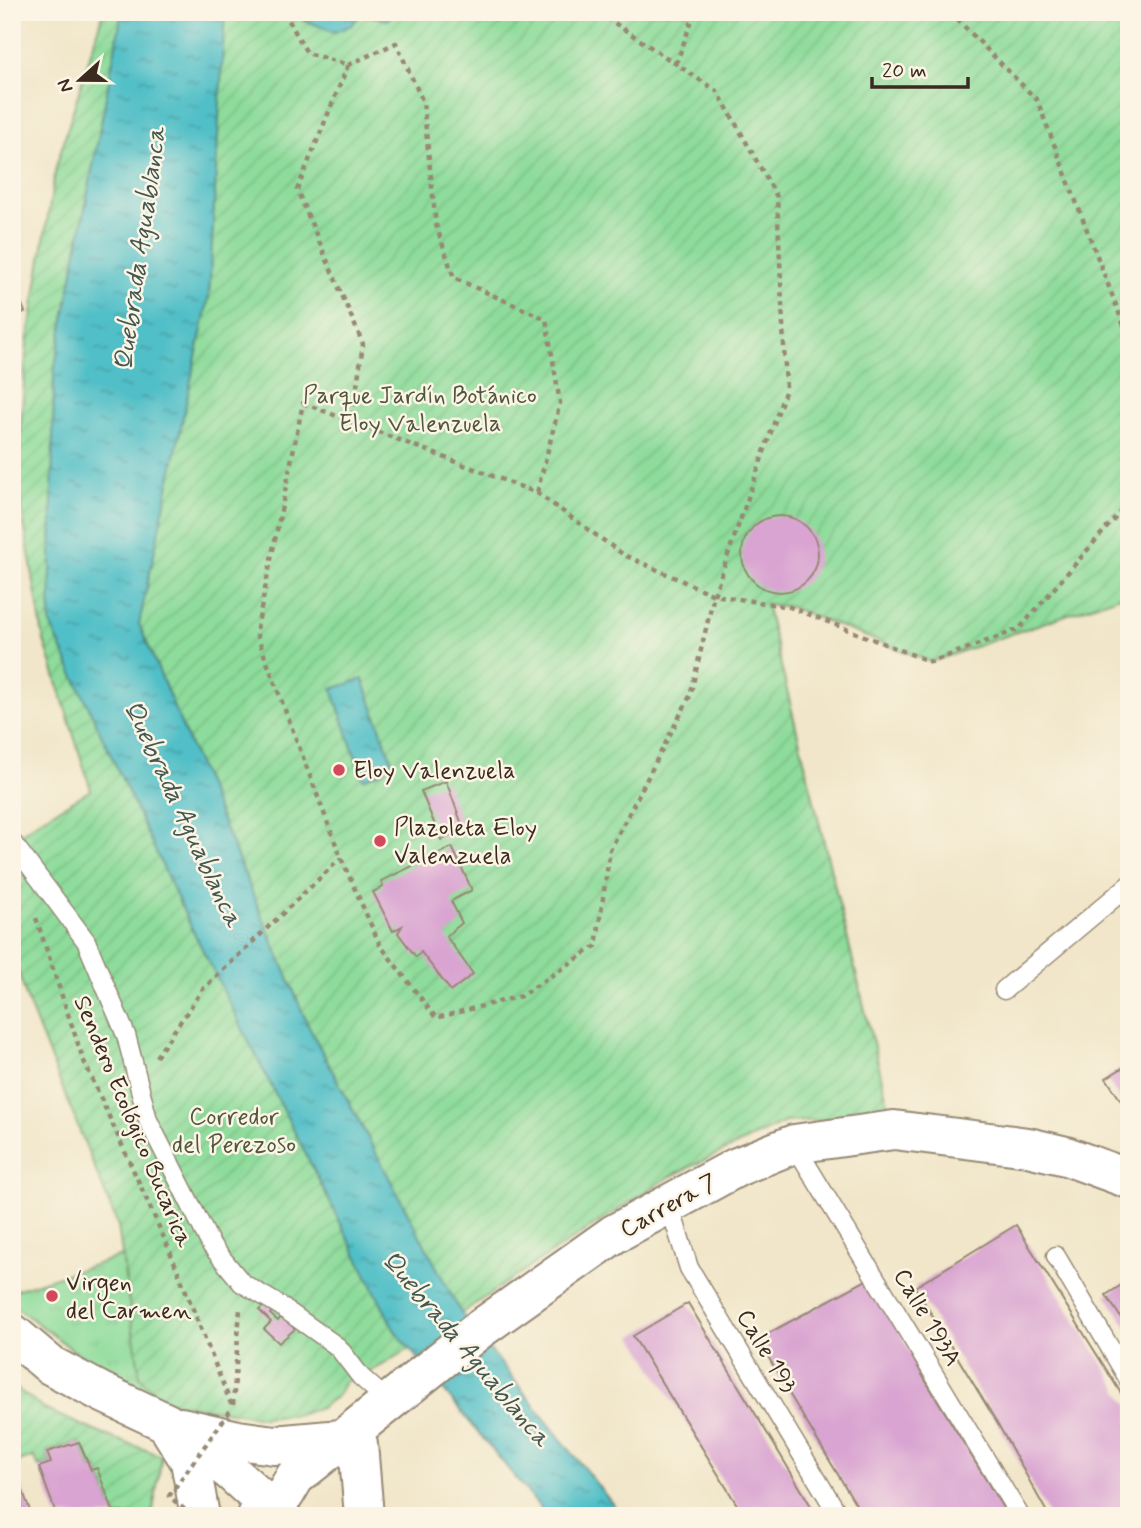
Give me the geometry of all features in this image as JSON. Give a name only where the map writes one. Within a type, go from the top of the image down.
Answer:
[{"type":"main road","name":"Carrera 7","points":[[273,1508],[295,1477],[350,1442],[424,1380],[614,1234],[737,1167],[794,1144],[894,1130],[1028,1147],[1066,1156],[1129,1179]]},
{"type":"main road","points":[[12,1333],[50,1365],[167,1423],[238,1440],[274,1444],[350,1442],[364,1516]]},
{"type":"main road","name":"Carrera 7","points":[[350,1442],[388,1401],[424,1380]]},
{"type":"main road","points":[[167,1423],[273,1508]]},
{"type":"main road","points":[[167,1423],[190,1461],[200,1516]]},
{"type":"lane","points":[[12,842],[86,941],[126,1035],[148,1120],[211,1245],[242,1283],[279,1305],[338,1347],[361,1377],[388,1401]]},
{"type":"lane","points":[[1004,990],[1129,885]]},
{"type":"lane","name":"Calle 193A","points":[[794,1144],[1020,1516]]},
{"type":"lane","name":"Calle 193","points":[[658,1211],[689,1268],[838,1516]]},
{"type":"lane","points":[[1056,1256],[1129,1380]]},
{"type":"path","points":[[284,12],[307,52],[348,65],[396,43],[423,102],[436,225],[454,278],[546,319],[560,403],[537,493]]},
{"type":"path","points":[[598,12],[718,92],[778,197],[786,390],[714,595],[690,696],[610,850],[596,946],[521,996],[436,1018],[380,946],[341,858],[256,633],[303,402],[537,493],[624,555],[714,595],[790,607],[931,662],[1019,629],[1129,502]]},
{"type":"path","points":[[676,64],[695,12]]},
{"type":"path","points":[[950,12],[1037,100],[1129,339]]},
{"type":"path","points":[[348,65],[297,190],[363,344],[352,421]]},
{"type":"path","points":[[139,1082],[203,989],[341,858]]},
{"type":"path","name":"Sendero Ecológico Bucarica","points":[[36,918],[83,1059],[169,1249],[232,1408]]},
{"type":"path","points":[[192,1516],[169,1496],[232,1408],[242,1283]]},
{"type":"green space","name":"Parque Jardín Botánico Eloy Valenzuela","points":[[103,12],[1129,12],[1129,593],[931,662],[790,607],[766,604],[891,1117],[785,1122],[671,1176],[400,1355],[361,1377],[345,1381],[338,1395],[320,1408],[301,1414],[261,1417],[163,1401],[140,1377],[118,1226],[29,1005],[12,953],[12,840],[41,819],[91,790],[43,637],[17,480],[27,344],[56,167]]},
{"type":"green space","points":[[122,1256],[140,1376],[163,1401],[94,1366],[12,1304],[12,1291]]},
{"type":"green space","points":[[12,1385],[46,1410],[162,1456],[152,1516],[115,1516],[97,1468],[91,1470],[79,1442],[47,1452],[51,1463],[39,1467],[34,1457],[12,1464]]},
{"type":"water","name":"Quebrada Aguablanca","points":[[122,12],[225,12],[209,296],[139,624],[308,1025],[461,1313],[622,1516],[547,1516],[395,1331],[187,919],[50,624],[54,372]]},
{"type":"water","points":[[298,12],[395,12],[387,20],[361,14],[352,25],[335,32],[303,20]]},
{"type":"water","points":[[363,679],[392,761],[382,772],[363,779],[332,689]]},
{"type":"building","points":[[12,279],[25,312],[12,316]]},
{"type":"building","points":[[780,516],[795,519],[807,527],[815,539],[818,554],[815,569],[807,581],[795,589],[780,592],[765,589],[753,581],[745,569],[742,554],[745,539],[753,527],[765,519]]},
{"type":"building","points":[[446,781],[464,830],[441,840],[421,791]]},
{"type":"building","points":[[452,847],[472,890],[451,901],[462,923],[446,936],[473,974],[451,991],[421,952],[416,957],[398,933],[402,926],[393,931],[373,892],[383,887],[381,881]]},
{"type":"building","points":[[1129,1064],[1129,1113],[1106,1078]]},
{"type":"building","points":[[1016,1225],[1129,1406],[1129,1516],[1049,1516],[999,1426],[915,1287]]},
{"type":"building","points":[[870,1278],[924,1378],[1008,1516],[863,1516],[787,1390],[758,1339]]},
{"type":"building","points":[[1129,1280],[1129,1330],[1106,1295]]},
{"type":"building","points":[[268,1303],[274,1309],[270,1314],[278,1321],[282,1316],[295,1329],[279,1343],[264,1329],[271,1322],[259,1310]]},
{"type":"building","points":[[688,1303],[817,1516],[744,1516],[633,1336]]},
{"type":"building","points":[[79,1442],[91,1470],[97,1468],[115,1516],[57,1516],[39,1467],[51,1463],[47,1452]]},
{"type":"building","points":[[13,1464],[32,1516],[12,1516]]},
{"type":"place","name":"Eloy Valenzuela","points":[[339,770]]},
{"type":"place","name":"Plazoleta Eloy Valenzuela","points":[[380,841]]},
{"type":"place","name":"Virgen del Carmen","points":[[52,1296]]},
{"type":"park label","name":"Corredor del Perezoso","points":[[234,1130]]}]
